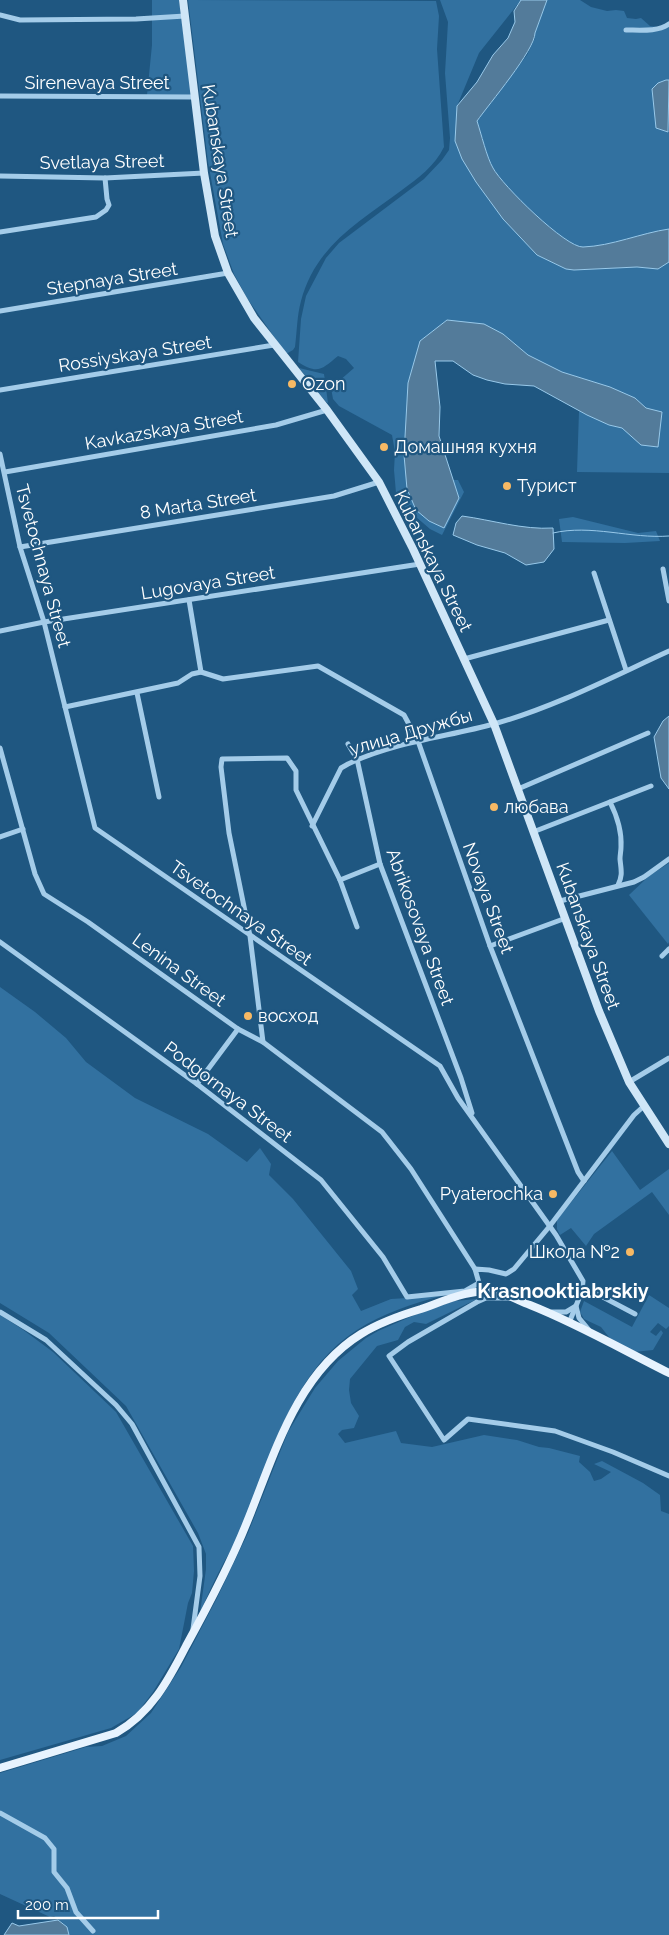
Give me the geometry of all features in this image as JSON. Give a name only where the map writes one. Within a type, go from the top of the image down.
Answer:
[{"type":"main road","name":"Kubanskaya Street","points":[[184,0],[204,173],[215,236],[228,273],[254,318],[327,410],[379,482],[420,564],[494,724],[599,1010],[629,1082],[669,1144]]},
{"type":"main road","points":[[0,1768],[116,1733],[129,1726],[152,1704],[193,1635],[242,1535],[290,1418],[303,1395],[344,1346],[376,1326],[464,1295],[487,1291],[498,1293],[541,1309],[669,1373]]},
{"type":"street","points":[[0,15],[20,20],[136,19],[185,16]]},
{"type":"street","points":[[626,30],[656,29],[666,27],[669,24]]},
{"type":"street","name":"Sirenevaya Street","points":[[0,96],[194,97]]},
{"type":"street","name":"Svetlaya Street","points":[[0,176],[105,178],[204,173]]},
{"type":"street","points":[[0,232],[96,217],[109,206],[105,178]]},
{"type":"street","name":"Stepnaya Street","points":[[0,311],[228,273]]},
{"type":"street","name":"Rossiyskaya Street","points":[[0,390],[274,345]]},
{"type":"street","name":"Kavkazskaya Street","points":[[5,472],[276,425],[327,410]]},
{"type":"street","name":"Tsvetochnaya Street","points":[[0,454],[20,547],[44,622],[95,828],[440,1066],[458,1098],[550,1227],[583,1281],[582,1286]]},
{"type":"street","name":"8 Marta Street","points":[[20,547],[334,496],[379,482]]},
{"type":"street","name":"Lugovaya Street","points":[[0,632],[44,622],[420,564]]},
{"type":"street","points":[[663,569],[669,600]]},
{"type":"street","points":[[594,573],[626,670]]},
{"type":"street","points":[[65,707],[178,683],[192,674],[201,672],[189,600]]},
{"type":"street","points":[[464,659],[609,620]]},
{"type":"street","name":"улица Дружбы","points":[[312,826],[341,768],[357,759],[418,741],[494,724],[548,706],[669,651]]},
{"type":"street","name":"Novaya Street","points":[[201,672],[223,679],[318,666],[404,714],[418,741],[490,946],[578,1172],[584,1181]]},
{"type":"street","points":[[137,693],[159,798]]},
{"type":"street","points":[[518,789],[648,733]]},
{"type":"street","name":"Abrikosovaya Street","points":[[348,744],[357,759],[380,864],[458,1069],[474,1118]]},
{"type":"street","name":"Lenina Street","points":[[0,748],[34,874],[44,894],[88,922],[238,1029],[262,1042],[382,1132],[411,1169],[475,1269]]},
{"type":"street","points":[[262,1042],[250,936],[229,833],[221,767],[222,759],[287,758],[296,771],[296,790],[340,880],[357,927]]},
{"type":"street","points":[[533,832],[651,786]]},
{"type":"street","points":[[610,802],[617,815],[620,830],[622,878],[618,885]]},
{"type":"street","points":[[0,837],[23,829]]},
{"type":"street","points":[[560,901],[634,882],[669,859]]},
{"type":"street","points":[[340,880],[380,864]]},
{"type":"street","points":[[490,946],[566,918]]},
{"type":"street","name":"Podgornaya Street","points":[[0,942],[197,1084],[322,1180],[383,1257],[406,1297],[465,1292],[479,1283],[475,1269]]},
{"type":"street","points":[[662,956],[669,949]]},
{"type":"street","points":[[197,1084],[238,1029]]},
{"type":"street","points":[[629,1082],[669,1058]]},
{"type":"street","points":[[475,1269],[506,1274],[514,1269],[550,1227],[634,1115],[644,1106]]},
{"type":"street","points":[[569,1323],[582,1286],[635,1314]]},
{"type":"street","points":[[512,1298],[486,1298],[477,1302],[408,1342],[389,1356],[444,1440],[468,1419],[555,1431],[613,1452],[669,1476]]},
{"type":"street","points":[[541,1309],[553,1312],[566,1312],[576,1306]]},
{"type":"street","points":[[576,1306],[582,1323],[594,1335]]},
{"type":"street","points":[[0,1312],[46,1340],[116,1405],[132,1424],[199,1547],[200,1576],[193,1635]]},
{"type":"street","points":[[0,1813],[45,1838],[54,1849],[54,1872],[67,1888],[76,1912],[94,1931]]},
{"type":"shaded area","points":[[152,0],[179,0],[192,96],[147,95],[152,45]]},
{"type":"shaded area","points":[[188,0],[436,1],[439,16],[437,49],[444,147],[426,171],[355,224],[328,250],[308,281],[300,306],[295,347],[286,354],[247,298],[234,274],[223,244],[208,162]]},
{"type":"shaded area","points":[[440,0],[521,0],[479,53],[457,106],[457,122],[476,182],[503,219],[537,255],[566,269],[637,267],[658,269],[669,262],[669,473],[577,472],[579,411],[609,425],[623,428],[641,445],[646,408],[635,398],[610,387],[562,372],[528,355],[503,334],[447,320],[420,341],[408,383],[404,455],[459,498],[453,480],[458,480],[464,492],[442,535],[430,529],[401,504],[396,493],[395,452],[392,435],[339,406],[333,399],[331,388],[354,368],[346,359],[338,356],[320,369],[310,368],[298,362],[301,319],[306,296],[326,258],[339,243],[424,179],[449,150],[450,138],[445,73],[448,22]]},
{"type":"shaded area","points":[[521,0],[547,0],[528,52],[477,121],[493,168],[508,188],[521,201],[549,227],[575,245],[583,247],[594,246],[669,229],[669,262],[658,269],[637,267],[574,270],[566,269],[537,255],[503,219],[462,159],[455,141],[457,106],[477,82],[493,55],[508,38],[515,22],[514,11]]},
{"type":"shaded area","points":[[547,0],[580,0],[591,7],[607,11],[624,11],[627,18],[641,18],[650,26],[669,27],[669,80],[666,80],[669,131],[669,229],[603,244],[583,247],[575,245],[549,227],[521,201],[508,188],[493,168],[477,121],[527,55],[535,38],[535,33]]},
{"type":"shaded area","points":[[669,80],[668,132],[656,128],[652,89],[658,83]]},
{"type":"shaded area","points":[[447,320],[484,324],[503,334],[528,355],[562,372],[610,387],[635,398],[646,408],[662,412],[658,447],[641,445],[622,428],[609,425],[587,415],[534,386],[505,384],[487,380],[473,375],[453,361],[435,361],[440,407],[439,436],[459,498],[444,528],[429,521],[416,510],[407,489],[404,455],[408,383],[420,341]]},
{"type":"shaded area","points":[[299,368],[324,374],[328,403],[326,402]]},
{"type":"shaded area","points":[[462,516],[519,526],[553,528],[554,549],[544,562],[526,565],[505,553],[477,545],[453,535],[456,523]]},
{"type":"shaded area","points":[[573,517],[638,533],[656,531],[660,541],[625,543],[562,542],[559,519]]},
{"type":"shaded area","points":[[669,716],[669,789],[661,778],[654,737],[663,721]]},
{"type":"shaded area","points":[[669,863],[668,944],[629,895],[649,876]]},
{"type":"shaded area","points":[[0,987],[35,1012],[66,1038],[86,1062],[135,1098],[208,1134],[247,1162],[260,1148],[271,1164],[269,1175],[293,1199],[351,1271],[358,1289],[352,1295],[361,1311],[391,1299],[441,1296],[419,1302],[367,1324],[334,1348],[314,1370],[284,1422],[239,1535],[217,1575],[200,1613],[206,1569],[206,1554],[198,1533],[126,1406],[49,1333],[0,1303]]},
{"type":"shaded area","points":[[612,1151],[640,1190],[669,1169],[669,1215],[652,1192],[594,1234],[586,1246],[571,1228],[560,1235],[557,1229],[557,1220]]},
{"type":"shaded area","points":[[649,1295],[669,1308],[669,1326],[666,1329],[658,1323],[650,1332],[656,1336],[661,1330],[663,1333],[653,1350],[634,1352],[612,1341],[601,1327],[584,1319],[580,1312],[584,1301],[632,1327]]},
{"type":"shaded area","points":[[477,1299],[426,1324],[414,1322],[405,1327],[398,1340],[377,1346],[350,1379],[351,1403],[359,1416],[354,1428],[342,1430],[338,1434],[345,1443],[396,1431],[401,1443],[432,1447],[484,1435],[517,1440],[580,1456],[579,1462],[590,1472],[594,1481],[601,1479],[611,1472],[594,1464],[602,1461],[643,1483],[660,1495],[661,1511],[669,1514],[669,1935],[69,1935],[64,1924],[54,1916],[50,1917],[0,1894],[0,1773],[86,1747],[102,1746],[126,1736],[151,1713],[181,1667],[217,1598],[248,1533],[288,1432],[315,1388],[338,1361],[366,1338],[378,1331],[426,1310],[455,1301]]},
{"type":"shaded area","points":[[0,1315],[53,1352],[116,1412],[193,1546],[194,1571],[192,1593],[188,1603],[179,1649],[153,1692],[137,1713],[111,1728],[0,1760]]},
{"type":"shaded area","points":[[58,1920],[67,1927],[69,1935],[4,1935],[12,1923],[19,1926]]},
{"type":"waterway","points":[[553,533],[582,530],[640,536],[669,536]]},
{"type":"place","name":"Ozon","points":[[292,384]]},
{"type":"place","name":"Домашняя кухня","points":[[384,447]]},
{"type":"place","name":"Турист","points":[[507,486]]},
{"type":"place","name":"любава","points":[[494,807]]},
{"type":"place","name":"восход","points":[[248,1016]]},
{"type":"place","name":"Pyaterochka","points":[[553,1194]]},
{"type":"place","name":"Школа №2","points":[[630,1252]]},
{"type":"district","name":"Krasnooktiabrskiy","points":[[563,1291]]}]
